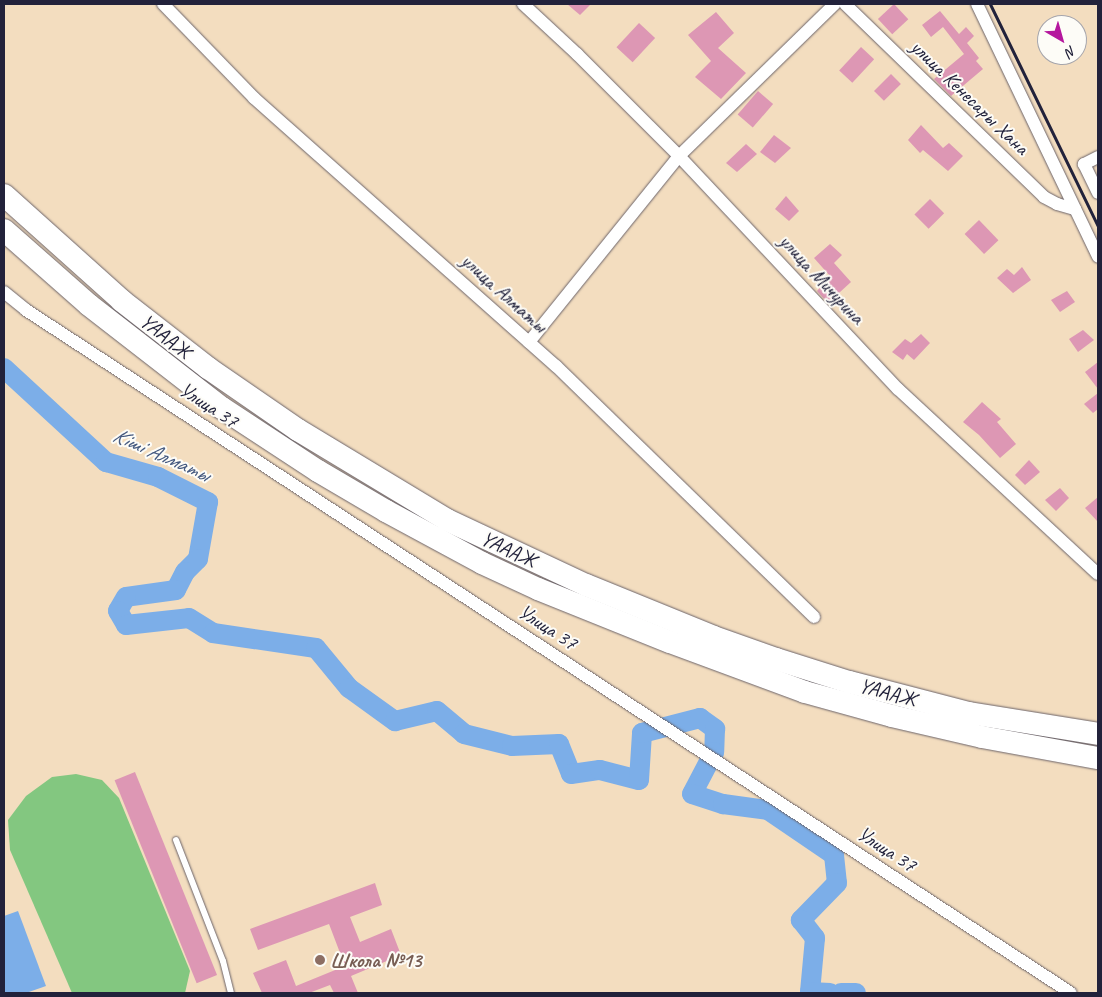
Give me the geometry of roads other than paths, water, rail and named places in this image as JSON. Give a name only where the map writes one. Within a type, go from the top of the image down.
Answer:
[{"type":"highway","name":"ҮАААЖ","points":[[4,195],[122,301],[208,368],[298,430],[447,520],[586,584],[714,637],[776,659],[849,682],[969,713],[1098,734]]},
{"type":"highway","name":"ҮАААЖ","points":[[4,230],[89,305],[222,408],[386,511],[482,563],[538,589],[670,642],[805,692],[892,716],[982,737],[1098,758]]},
{"type":"street","name":"улица Алматы","points":[[162,4],[254,98],[529,342],[814,617]]},
{"type":"street","name":"улица Мичурина","points":[[523,4],[577,54],[679,156],[898,389],[1098,574]]},
{"type":"street","points":[[529,342],[679,156],[835,4]]},
{"type":"street","name":"улица Кенесары Хана","points":[[845,4],[1044,197],[1057,204],[1075,209]]},
{"type":"street","points":[[977,4],[1098,257]]},
{"type":"street","points":[[1098,157],[1084,164],[1098,193]]},
{"type":"street","name":"Улица 37","points":[[4,292],[26,310],[1071,993]]},
{"type":"lane","points":[[176,840],[223,961],[231,993]]},
{"type":"water","points":[[18,911],[46,986],[26,993],[4,993],[4,916]]},
{"type":"waterway","name":"Кіші Алматы","points":[[4,368],[106,462],[158,477],[208,502],[198,559],[185,572],[176,590],[126,597],[118,611],[126,625],[189,618],[213,633],[316,648],[349,688],[395,721],[437,711],[464,734],[512,746],[559,744],[571,774],[600,770],[639,780],[642,733],[700,718],[715,729],[714,752],[692,794],[723,804],[768,810],[834,855],[837,883],[801,920],[815,938],[810,992],[830,993]]},
{"type":"waterway","name":"Кіші Алматы","points":[[841,993],[856,993]]},
{"type":"railway","points":[[990,4],[1098,226]]},
{"type":"place","name":"Школа №13","points":[[320,960]]}]
